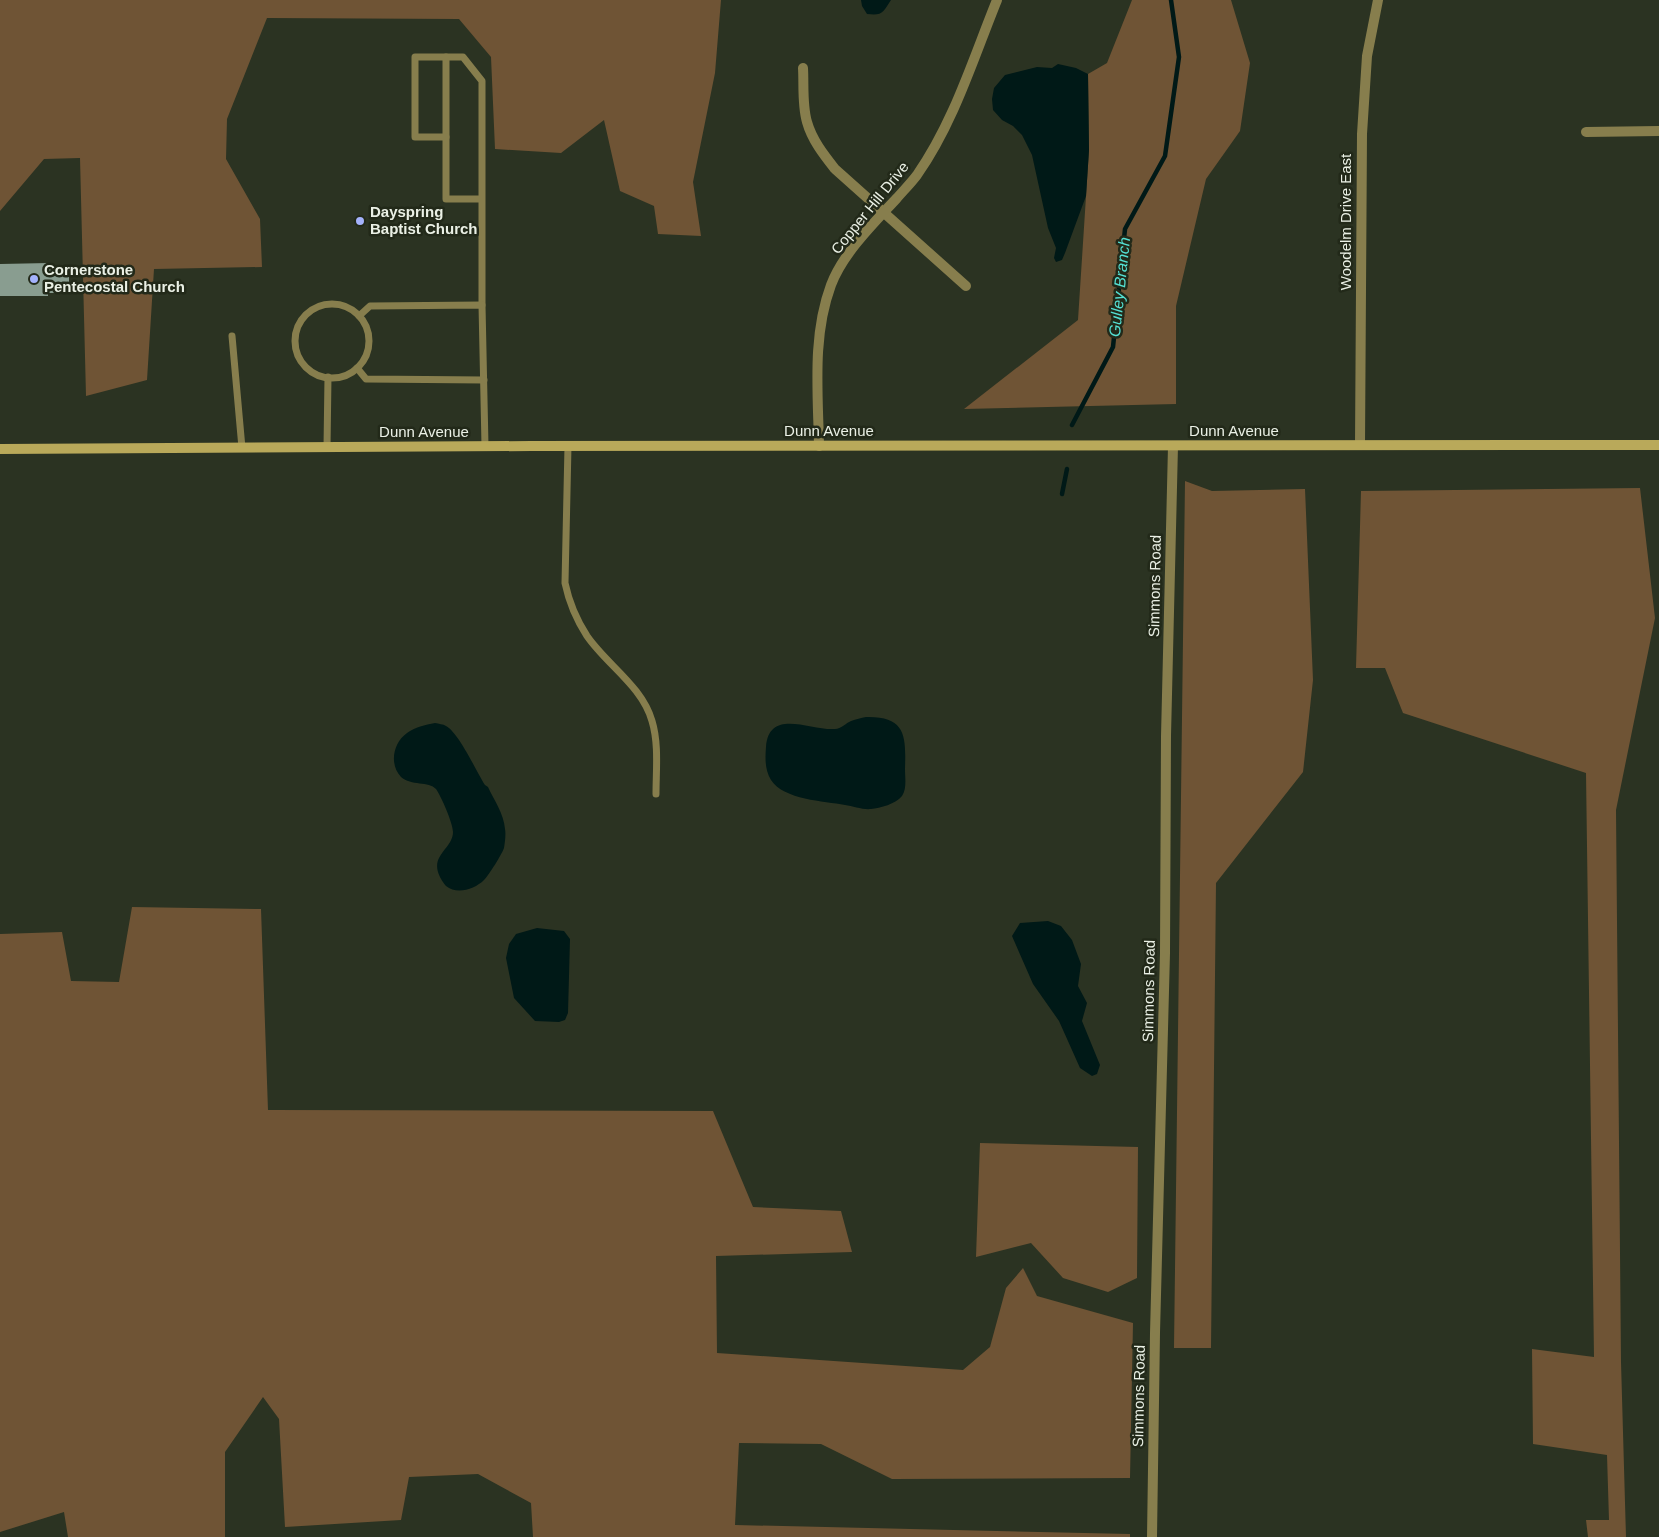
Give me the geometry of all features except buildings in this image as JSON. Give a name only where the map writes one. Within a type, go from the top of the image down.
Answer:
[{"type":"main road","name":"Dunn Avenue","points":[[0,449],[485,446],[1659,445]]},
{"type":"street","name":"Copper Hill Drive","points":[[819,446],[818,346],[822,313],[832,283],[851,250],[916,178],[945,129],[997,0]]},
{"type":"street","name":"Woodelm Drive East","points":[[1360,445],[1362,134],[1368,56],[1378,0]]},
{"type":"street","points":[[803,68],[807,122],[814,139],[824,155],[835,168],[883,213],[966,286]]},
{"type":"street","points":[[1586,132],[1659,131]]},
{"type":"street","name":"Simmons Road","points":[[1152,1537],[1155,1333],[1165,953],[1167,726],[1173,446]]},
{"type":"lane","points":[[446,137],[415,137],[415,56],[463,57],[482,81],[482,305],[485,446]]},
{"type":"lane","points":[[446,57],[446,199],[482,199]]},
{"type":"lane","points":[[337,304],[349,308],[359,316],[366,325],[369,336],[368,348],[364,359],[357,368],[347,374],[328,377],[314,373],[304,366],[298,355],[295,342],[296,330],[302,318],[312,310],[324,305],[337,304]]},
{"type":"lane","points":[[359,316],[370,306],[482,305]]},
{"type":"lane","points":[[232,336],[242,448]]},
{"type":"lane","points":[[357,368],[366,379],[484,380]]},
{"type":"lane","points":[[328,377],[328,447]]},
{"type":"lane","points":[[568,446],[565,583],[570,605],[587,636],[642,700],[652,721],[656,753],[656,794]]},
{"type":"shaded area","points":[[0,0],[721,0],[715,73],[693,182],[701,236],[658,234],[654,206],[620,191],[604,120],[561,153],[495,149],[491,57],[459,19],[267,18],[227,119],[226,159],[260,219],[262,267],[154,269],[147,380],[86,396],[80,158],[44,159],[0,211]]},
{"type":"shaded area","points":[[1132,0],[1231,0],[1250,63],[1240,131],[1206,179],[1176,306],[1176,404],[964,409],[1078,320],[1089,150],[1088,74],[1107,63]]},
{"type":"shaded area","points":[[1185,481],[1212,491],[1305,489],[1313,680],[1303,772],[1216,883],[1211,1348],[1174,1348]]},
{"type":"shaded area","points":[[1640,488],[1655,618],[1616,810],[1621,1362],[1626,1537],[1588,1537],[1586,1520],[1609,1520],[1607,1455],[1533,1444],[1532,1349],[1594,1357],[1586,773],[1403,713],[1385,668],[1356,668],[1361,491]]},
{"type":"shaded area","points":[[132,907],[261,909],[268,1110],[713,1111],[753,1207],[841,1211],[852,1252],[716,1256],[717,1353],[963,1370],[990,1347],[1006,1288],[1023,1268],[1037,1296],[1133,1323],[1130,1478],[892,1479],[821,1444],[739,1443],[735,1525],[1130,1534],[1130,1537],[533,1537],[531,1503],[478,1474],[409,1477],[401,1520],[285,1527],[279,1419],[263,1397],[225,1452],[225,1537],[68,1537],[64,1512],[0,1532],[0,934],[62,932],[71,981],[119,982]]},
{"type":"shaded area","points":[[980,1143],[1138,1147],[1137,1278],[1108,1292],[1063,1278],[1031,1243],[976,1257]]},
{"type":"water","points":[[861,0],[891,0],[880,14],[867,14]]},
{"type":"water","points":[[1058,64],[1076,68],[1088,74],[1089,150],[1086,196],[1062,260],[1056,262],[1054,258],[1056,248],[1048,228],[1032,155],[1022,135],[1013,126],[1002,120],[993,110],[992,99],[994,88],[1005,75],[1037,67],[1052,68]]},
{"type":"water","points":[[866,717],[889,720],[901,730],[904,738],[905,786],[904,793],[896,801],[879,808],[868,809],[816,801],[785,792],[771,780],[767,768],[766,747],[769,735],[775,728],[783,724],[793,724],[835,729],[851,721]]},
{"type":"water","points":[[435,723],[446,726],[456,736],[488,787],[504,823],[504,848],[498,859],[484,880],[466,890],[450,889],[440,877],[437,869],[439,858],[452,838],[453,832],[449,816],[438,792],[429,785],[405,780],[397,772],[395,766],[394,754],[402,737],[413,729]]},
{"type":"water","points":[[1048,921],[1061,926],[1072,940],[1081,964],[1078,986],[1087,1003],[1082,1021],[1100,1065],[1097,1074],[1092,1076],[1080,1068],[1059,1021],[1033,984],[1012,936],[1020,923]]},
{"type":"water","points":[[537,928],[564,931],[570,939],[568,1013],[565,1020],[559,1022],[535,1021],[514,998],[506,958],[509,944],[516,934]]},
{"type":"waterway","name":"Gulley Branch","points":[[1072,425],[1113,347],[1125,229],[1165,156],[1179,57],[1171,0]]},
{"type":"waterway","name":"Gulley Branch","points":[[1062,494],[1067,469]]},
{"type":"place","name":"Dayspring Baptist Church","points":[[360,221]]},
{"type":"place","name":"Cornerstone Pentecostal Church","points":[[34,279]]}]
